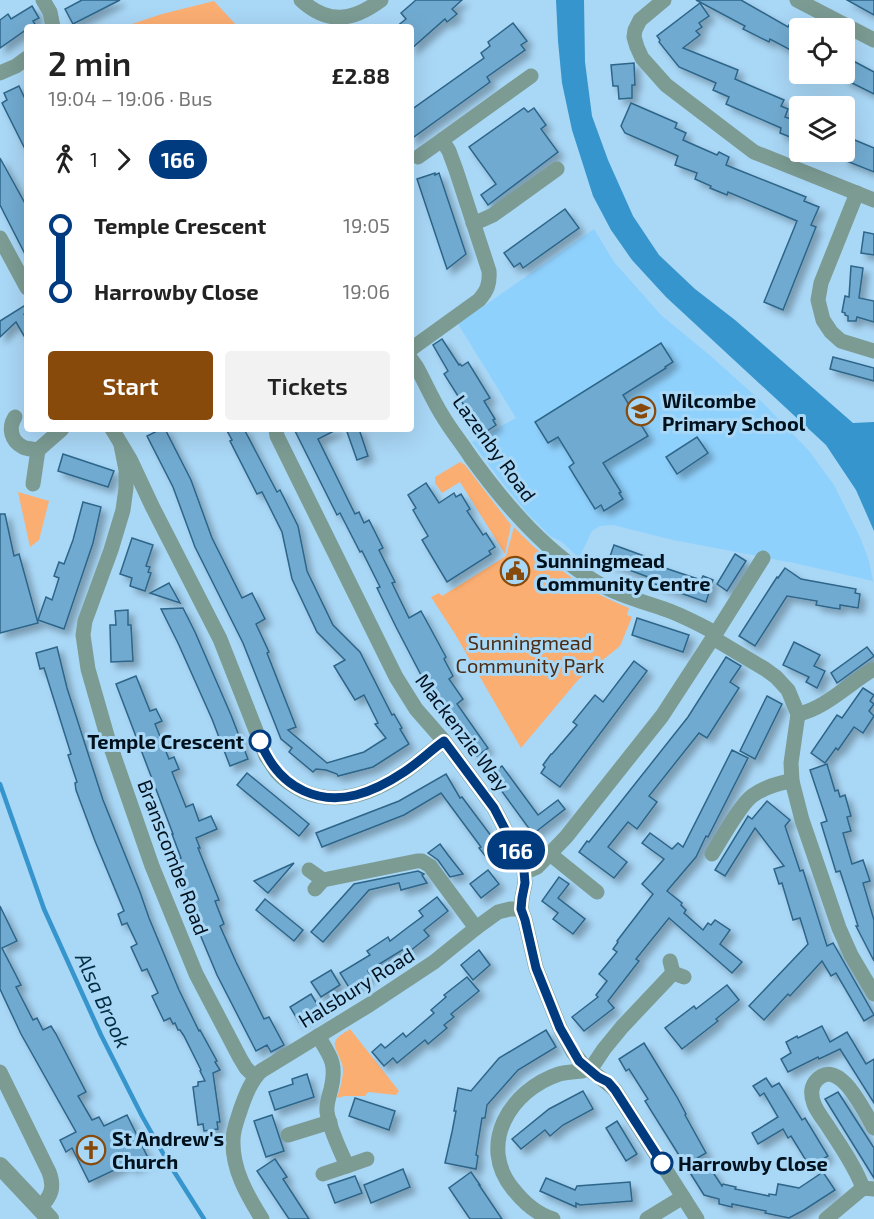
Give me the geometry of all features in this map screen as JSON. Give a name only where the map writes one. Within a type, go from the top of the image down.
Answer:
[{"type":"street","points":[[43,0],[50,12],[52,24]]},
{"type":"street","points":[[301,0],[322,14],[344,23],[381,0]]},
{"type":"street","points":[[664,0],[644,15],[637,25],[634,37],[642,58],[666,85],[754,152],[874,200]]},
{"type":"street","points":[[804,2],[874,40]]},
{"type":"street","points":[[0,73],[24,61]]},
{"type":"street","points":[[418,157],[523,90],[531,75]]},
{"type":"street","points":[[414,347],[479,300],[490,283],[489,271],[456,170],[442,140]]},
{"type":"street","points":[[473,223],[493,215],[557,169]]},
{"type":"street","points":[[857,193],[821,283],[818,300],[823,320],[831,332],[841,341],[874,351]]},
{"type":"street","points":[[0,238],[24,282]]},
{"type":"street","name":"Lazenby Road","points":[[414,363],[442,414],[464,447],[493,488],[525,524],[580,571],[603,586],[629,598],[689,619],[765,669],[788,690],[798,714]]},
{"type":"street","points":[[15,417],[11,433],[14,440],[24,448],[38,450]]},
{"type":"street","points":[[33,484],[38,450],[59,432]]},
{"type":"street","points":[[114,432],[130,459],[220,639],[266,756],[278,773],[294,786],[313,795],[326,799],[342,798],[362,794],[381,786],[404,772],[444,741]]},
{"type":"street","name":"Mackenzie Way","points":[[276,432],[392,670],[416,709],[444,741],[494,808],[516,848],[524,871],[525,883],[521,909],[536,968],[552,1009],[573,1052],[587,1069]]},
{"type":"street","name":"Branscombe Road","points":[[121,445],[126,470],[123,510],[85,621],[84,649],[108,739],[143,841],[179,934],[196,974],[240,1058],[255,1077]]},
{"type":"street","points":[[123,510],[129,503],[140,501],[152,506]]},
{"type":"street","points":[[524,871],[537,867],[550,854],[599,797],[662,716],[762,558]]},
{"type":"street","points":[[872,670],[808,712],[798,714],[791,764],[792,782],[836,921],[851,955],[874,994]]},
{"type":"street","points":[[712,854],[744,803],[752,796],[780,783],[792,782]]},
{"type":"street","points":[[550,854],[597,892]]},
{"type":"street","points":[[309,870],[319,885],[423,861],[430,866],[476,928]]},
{"type":"street","name":"Halsbury Road","points":[[255,1077],[261,1071],[434,962],[498,912],[521,909]]},
{"type":"street","points":[[553,1219],[531,1208],[509,1184],[500,1163],[499,1135],[508,1113],[519,1098],[550,1078],[587,1069],[622,1027],[676,970]]},
{"type":"street","points":[[318,1036],[330,1054],[334,1068],[326,1110],[347,1166]]},
{"type":"street","points":[[587,1069],[608,1082],[615,1090],[697,1219]]},
{"type":"street","points":[[0,1072],[53,1182],[45,1214]]},
{"type":"street","points":[[826,1219],[868,1189],[814,1106],[812,1090],[814,1083],[826,1075],[842,1079],[874,1128]]},
{"type":"street","points":[[255,1077],[243,1101],[232,1139],[238,1173],[262,1219]]},
{"type":"street","points":[[288,1135],[330,1122]]},
{"type":"street","points":[[323,1174],[367,1159]]},
{"type":"street","points":[[0,1166],[45,1214]]},
{"type":"street","points":[[647,1219],[683,1197]]},
{"type":"shaded area","points":[[556,0],[584,0],[585,62],[592,116],[608,160],[633,216],[659,255],[695,289],[735,320],[853,423],[874,422],[874,531],[856,490],[826,445],[666,297],[632,260],[611,230],[593,196],[572,130],[562,83]]},
{"type":"shaded area","name":"Wilcombe Primary School","points":[[594,229],[614,262],[661,315],[763,403],[810,452],[834,485],[860,537],[869,561],[873,581],[673,540],[613,525],[600,526],[592,531],[579,558],[562,542],[550,536],[527,513],[498,477],[472,442],[516,418],[458,324]]},
{"type":"green space","points":[[214,1],[235,24],[132,24]]},
{"type":"green space","points":[[460,462],[465,465],[511,525],[505,554],[460,482],[442,493],[435,483],[435,477]]},
{"type":"green space","points":[[18,492],[49,501],[39,540],[30,547]]},
{"type":"green space","name":"Sunningmead Community Park","points":[[514,527],[553,564],[596,593],[629,608],[627,615],[632,617],[620,646],[578,680],[521,748],[431,597],[439,593],[442,596],[506,556]]},
{"type":"green space","points":[[350,1029],[399,1091],[396,1095],[368,1092],[365,1096],[337,1098],[343,1069],[335,1042]]},
{"type":"building","points":[[82,0],[120,0],[73,24],[65,9]]},
{"type":"building","points":[[416,0],[462,0],[452,9],[457,14],[447,22],[445,19],[414,46],[414,24],[400,24],[406,19],[401,13]]},
{"type":"building","points":[[696,0],[741,0],[788,27],[789,25],[789,49],[743,29],[745,26]]},
{"type":"building","points":[[847,0],[874,0],[874,15]]},
{"type":"building","points":[[700,3],[709,16],[699,23],[702,27],[696,31],[700,35],[683,48],[738,70],[735,79],[784,100],[781,106],[788,109],[785,117],[789,118],[789,137],[780,133],[781,128],[726,104],[729,97],[713,90],[716,83],[679,67],[659,42],[657,36]]},
{"type":"building","points":[[32,6],[39,18],[33,21],[35,24],[24,24],[24,31],[0,48],[0,20],[8,14],[11,19]]},
{"type":"building","points":[[513,23],[527,41],[521,45],[525,50],[487,77],[490,82],[414,137],[414,108],[484,58],[481,53],[490,46],[488,42]]},
{"type":"building","points":[[855,62],[874,72],[874,94],[854,84]]},
{"type":"building","points":[[634,63],[635,85],[632,85],[632,98],[619,99],[618,86],[613,86],[611,65]]},
{"type":"building","points":[[19,86],[24,97],[24,147],[2,103],[7,100],[4,93]]},
{"type":"building","points":[[631,103],[677,123],[675,128],[686,133],[683,140],[717,155],[719,152],[729,157],[726,165],[806,197],[804,201],[819,207],[811,225],[816,227],[783,310],[764,302],[797,221],[728,192],[727,195],[710,188],[711,186],[695,179],[697,173],[675,165],[678,156],[625,133],[621,126]]},
{"type":"building","points":[[524,108],[528,112],[534,108],[546,125],[541,129],[558,152],[488,205],[481,195],[496,184],[469,147]]},
{"type":"building","points":[[855,140],[874,148],[874,172],[849,162],[855,162]]},
{"type":"building","points":[[0,158],[24,202],[24,252],[0,205]]},
{"type":"building","points":[[435,173],[435,175],[439,173],[466,254],[447,269],[417,179]]},
{"type":"building","points":[[565,209],[579,228],[523,268],[520,263],[514,267],[504,253]]},
{"type":"building","points":[[864,232],[874,234],[874,255],[861,253]]},
{"type":"building","points":[[851,266],[863,268],[859,298],[874,301],[874,322],[857,317],[856,321],[848,321],[848,316],[842,312],[845,296],[849,297]]},
{"type":"building","points":[[24,306],[24,336],[16,322],[0,337],[0,321]]},
{"type":"building","points":[[442,339],[459,365],[462,366],[468,362],[490,398],[484,401],[496,425],[484,433],[481,428],[479,429],[444,374],[448,371],[433,345]]},
{"type":"building","points":[[661,343],[673,362],[623,395],[648,436],[603,463],[623,499],[604,511],[601,505],[595,509],[569,467],[574,463],[558,437],[548,443],[535,422]]},
{"type":"building","points":[[833,357],[874,368],[874,381],[830,369]]},
{"type":"building","points":[[155,432],[167,432],[191,480],[212,538],[242,598],[252,593],[265,619],[256,624],[269,652],[267,653],[296,727],[288,730],[327,763],[364,752],[386,738],[375,724],[378,723],[364,695],[355,700],[334,666],[345,660],[317,632],[292,579],[282,532],[262,492],[257,494],[228,432],[246,432],[277,492],[280,490],[298,526],[307,571],[333,625],[360,652],[409,744],[373,767],[338,776],[326,770],[316,769],[313,772],[289,752],[292,748],[281,739],[243,643],[195,547],[173,487],[147,436]]},
{"type":"building","points":[[296,432],[332,432],[318,439],[355,514],[359,512],[364,523],[369,520],[383,548],[379,550],[395,582],[392,583],[409,618],[421,611],[446,657],[444,659],[453,676],[449,679],[463,699],[457,704],[488,748],[477,756],[436,699],[434,700],[377,588],[380,587],[362,551],[360,552],[340,513],[337,515]]},
{"type":"building","points":[[347,432],[360,432],[368,456],[357,460]]},
{"type":"building","points":[[697,437],[708,453],[677,474],[666,457]]},
{"type":"building","points":[[63,454],[114,471],[108,487],[58,471]]},
{"type":"building","points":[[426,483],[439,503],[454,493],[456,497],[461,494],[470,509],[467,511],[483,535],[486,533],[495,547],[489,551],[491,554],[447,582],[422,540],[428,536],[413,510],[416,508],[408,495]]},
{"type":"building","points":[[83,502],[101,507],[93,543],[64,629],[38,620],[46,597],[52,600],[59,578],[54,576],[59,562],[64,564]]},
{"type":"building","points":[[0,514],[5,514],[14,556],[19,554],[38,623],[0,633]]},
{"type":"building","points":[[132,538],[153,545],[146,566],[150,567],[148,572],[151,573],[145,591],[130,586],[132,578],[120,574]]},
{"type":"building","points":[[614,545],[644,556],[642,560],[701,580],[703,576],[713,580],[706,602],[646,581],[648,577],[608,562]]},
{"type":"building","points":[[735,554],[746,561],[727,591],[717,584]]},
{"type":"building","points":[[785,568],[801,579],[856,589],[855,593],[860,594],[858,608],[840,605],[840,609],[833,608],[816,605],[817,601],[787,596],[755,646],[739,636]]},
{"type":"building","points":[[169,583],[180,603],[150,593]]},
{"type":"building","points":[[183,608],[248,759],[230,766],[212,719],[161,609]]},
{"type":"building","points":[[128,610],[133,661],[111,662],[110,625],[116,625],[115,611]]},
{"type":"building","points":[[637,618],[689,635],[683,652],[632,635]]},
{"type":"building","points":[[794,642],[820,655],[814,666],[825,671],[817,688],[806,682],[809,677],[783,665]]},
{"type":"building","points":[[57,647],[67,688],[103,800],[179,990],[217,1061],[215,1062],[220,1070],[213,1073],[220,1122],[217,1122],[218,1129],[204,1131],[203,1124],[198,1125],[193,1087],[198,1086],[198,1082],[205,1081],[201,1070],[184,1036],[170,1018],[164,1021],[152,996],[158,993],[147,969],[142,971],[131,947],[137,944],[127,923],[122,925],[118,914],[124,911],[76,790],[75,783],[77,782],[68,755],[71,754],[44,668],[40,669],[36,653]]},
{"type":"building","points":[[867,647],[874,656],[837,683],[831,673]]},
{"type":"building","points":[[726,657],[741,666],[730,682],[739,688],[707,738],[699,733],[649,796],[657,802],[637,829],[628,822],[608,847],[627,862],[614,878],[579,852],[688,717]]},
{"type":"building","points":[[634,661],[647,671],[560,787],[541,773],[545,767],[543,765],[577,725],[573,722],[595,695],[603,702]]},
{"type":"building","points":[[136,676],[150,711],[156,709],[162,721],[155,724],[169,759],[174,757],[179,769],[172,772],[186,807],[193,804],[199,821],[211,816],[217,829],[196,838],[200,848],[198,848],[219,900],[215,901],[224,924],[220,926],[264,1019],[269,1017],[284,1045],[271,1052],[267,1045],[256,1051],[217,975],[194,920],[196,919],[176,868],[181,866],[179,859],[181,858],[116,684]]},
{"type":"building","points":[[863,688],[874,695],[870,701],[874,704],[869,711],[874,716],[863,733],[854,727],[838,750],[836,748],[825,763],[811,753],[837,715],[842,718]]},
{"type":"building","points":[[767,696],[782,704],[755,759],[740,751]]},
{"type":"building","points":[[732,750],[748,758],[696,857],[667,891],[682,903],[681,905],[686,910],[684,913],[703,930],[708,923],[711,925],[715,920],[730,930],[720,944],[742,962],[732,973],[669,918],[636,959],[639,961],[608,1001],[614,1008],[584,1031],[572,1017],[598,997],[596,995],[607,981],[599,974],[617,952],[613,949],[617,941],[653,894],[642,884],[664,859],[642,843],[650,833],[672,849],[678,843],[683,847]]},
{"type":"building","points":[[827,764],[835,791],[838,790],[840,797],[845,795],[851,816],[847,817],[851,831],[843,833],[852,864],[863,860],[870,881],[863,883],[874,920],[874,961],[856,926],[858,926],[840,871],[836,872],[821,823],[827,821],[810,770]]},
{"type":"building","points":[[502,766],[538,815],[558,800],[565,809],[533,834],[490,775]]},
{"type":"building","points":[[247,773],[309,824],[299,836],[237,785]]},
{"type":"building","points":[[446,774],[460,798],[462,797],[504,853],[491,863],[441,793],[404,815],[322,847],[316,833],[399,801]]},
{"type":"building","points":[[767,801],[790,820],[785,826],[800,871],[803,870],[827,946],[833,943],[874,1015],[864,1021],[836,973],[831,976],[822,961],[764,1020],[749,1006],[808,944],[800,918],[793,920],[782,883],[779,884],[774,869],[784,866],[755,828],[725,876],[715,870],[748,816],[752,819]]},
{"type":"building","points":[[440,844],[463,874],[450,877],[438,860],[428,853]]},
{"type":"building","points":[[294,863],[268,893],[254,881]]},
{"type":"building","points":[[488,870],[499,884],[481,898],[470,884]]},
{"type":"building","points":[[418,871],[424,874],[422,875],[427,883],[401,890],[399,883],[369,890],[323,942],[311,932],[354,884]]},
{"type":"building","points":[[559,877],[569,884],[558,898],[585,919],[573,934],[553,919],[558,913],[542,901]]},
{"type":"building","points":[[437,897],[448,911],[424,930],[429,936],[410,951],[407,947],[368,971],[371,976],[350,989],[340,973],[370,955],[367,951],[388,937],[390,941],[423,916],[419,911]]},
{"type":"building","points":[[265,899],[303,930],[294,941],[256,910]]},
{"type":"building","points":[[0,906],[17,941],[2,948],[21,985],[16,987],[33,1020],[37,1018],[43,1030],[51,1026],[56,1034],[86,1092],[78,1096],[92,1120],[99,1117],[104,1126],[127,1115],[149,1160],[131,1168],[129,1163],[89,1182],[72,1148],[66,1152],[60,1140],[76,1132],[21,1034],[0,989]]},
{"type":"building","points":[[479,950],[490,965],[473,980],[461,965]]},
{"type":"building","points":[[331,970],[340,985],[321,997],[311,982]]},
{"type":"building","points":[[467,977],[479,991],[451,1014],[454,1017],[444,1025],[447,1028],[428,1044],[425,1040],[397,1063],[393,1058],[384,1066],[372,1052],[381,1044],[385,1048],[403,1033],[406,1037],[434,1013],[431,1010],[446,997],[444,995]]},
{"type":"building","points":[[727,985],[739,1000],[716,1019],[718,1021],[682,1049],[665,1028],[694,1006],[696,1009]]},
{"type":"building","points":[[311,994],[320,1009],[299,1022],[290,1007]]},
{"type":"building","points":[[822,1026],[830,1042],[847,1032],[866,1064],[874,1059],[874,1103],[840,1049],[788,1072],[781,1059],[791,1053],[786,1042]]},
{"type":"building","points":[[546,1030],[556,1047],[518,1070],[487,1105],[485,1118],[482,1118],[476,1169],[445,1163],[456,1111],[454,1111],[458,1088],[471,1091],[499,1058]]},
{"type":"building","points":[[644,1043],[677,1097],[706,1153],[689,1163],[710,1168],[722,1186],[723,1184],[736,1187],[735,1189],[769,1196],[769,1194],[776,1195],[778,1184],[799,1188],[823,1172],[835,1190],[789,1218],[732,1204],[732,1207],[719,1204],[719,1199],[704,1195],[645,1101],[648,1099],[629,1069],[626,1071],[619,1059]]},
{"type":"building","points":[[307,1074],[314,1097],[275,1110],[269,1092],[293,1084],[292,1079]]},
{"type":"building","points":[[766,1078],[772,1087],[779,1083],[802,1120],[805,1118],[828,1156],[810,1167],[791,1136],[788,1138],[783,1129],[758,1144],[752,1133],[778,1117],[764,1093],[760,1096],[753,1086]]},
{"type":"building","points":[[583,1091],[593,1109],[563,1125],[550,1136],[545,1130],[521,1149],[512,1139],[549,1109]]},
{"type":"building","points":[[838,1092],[874,1148],[874,1178],[825,1099]]},
{"type":"building","points":[[355,1098],[395,1111],[389,1130],[349,1116]]},
{"type":"building","points":[[272,1115],[284,1151],[266,1157],[254,1121]]},
{"type":"building","points":[[617,1121],[637,1154],[626,1161],[606,1128]]},
{"type":"building","points":[[275,1159],[287,1177],[283,1179],[309,1219],[289,1219],[257,1171]]},
{"type":"building","points":[[403,1169],[410,1187],[371,1203],[364,1185]]},
{"type":"building","points":[[471,1172],[502,1219],[470,1219],[449,1188]]},
{"type":"building","points":[[355,1176],[362,1193],[335,1203],[328,1185]]},
{"type":"building","points":[[546,1178],[575,1190],[577,1186],[630,1182],[632,1201],[580,1205],[576,1203],[576,1207],[540,1191]]},
{"type":"waterway","name":"Alsa Brook","points":[[0,784],[44,909],[101,1035],[142,1116],[204,1219]]},
{"type":"bus line","name":"166","points":[[260,741],[266,756],[278,773],[294,786],[326,799],[362,794],[381,786],[404,772],[444,741],[494,808],[520,858],[525,883],[521,909],[536,968],[560,1028],[579,1061],[598,1077],[608,1082],[615,1090],[662,1163]]},
{"type":"place","name":"Wilcombe Primary School","points":[[641,411]]},
{"type":"place","name":"Sunningmead Community Centre","points":[[515,571]]},
{"type":"place","name":"Temple Crescent","points":[[260,741]]},
{"type":"place","name":"St Andrew's Church","points":[[91,1150]]},
{"type":"place","name":"Harrowby Close","points":[[662,1163]]}]
